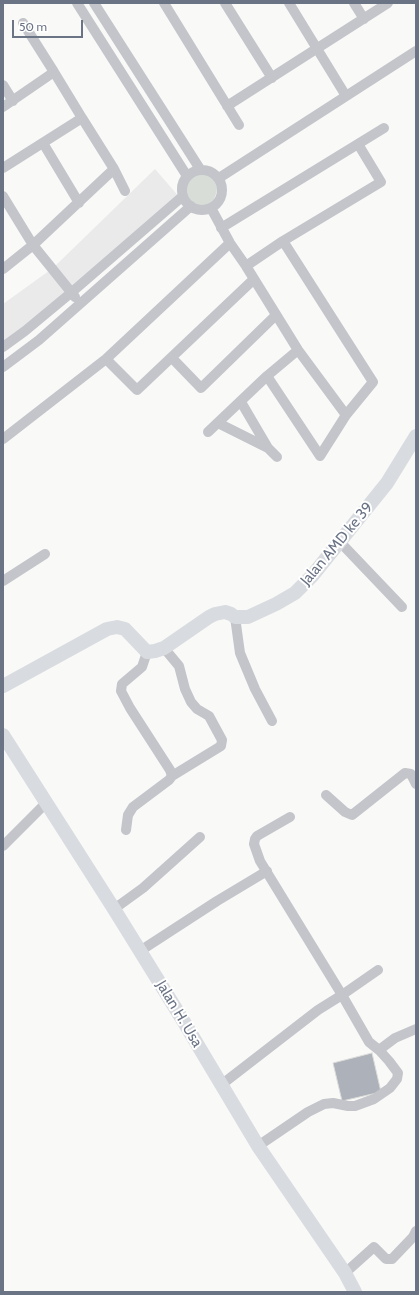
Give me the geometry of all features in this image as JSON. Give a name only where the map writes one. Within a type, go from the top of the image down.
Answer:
[{"type":"street","points":[[76,3],[188,176]]},
{"type":"street","points":[[94,3],[200,169]]},
{"type":"street","points":[[164,3],[239,125]]},
{"type":"street","points":[[226,3],[272,78]]},
{"type":"street","points":[[289,3],[346,96]]},
{"type":"street","points":[[354,3],[364,18]]},
{"type":"street","points":[[227,106],[388,3]]},
{"type":"street","points":[[24,23],[114,169],[125,191]]},
{"type":"street","points":[[219,178],[416,51]]},
{"type":"street","points":[[3,107],[54,72]]},
{"type":"street","points":[[3,85],[13,101]]},
{"type":"street","points":[[3,168],[82,118]]},
{"type":"street","points":[[221,228],[384,128]]},
{"type":"street","points":[[43,143],[79,203]]},
{"type":"street","points":[[246,266],[283,241],[381,182],[358,144]]},
{"type":"street","points":[[3,269],[79,203],[114,169]]},
{"type":"street","points":[[200,169],[211,171],[219,178],[222,189],[219,200],[211,208],[201,210],[186,202],[183,196],[182,185],[188,176],[200,169]]},
{"type":"street","points":[[3,347],[25,331],[72,292],[183,196]]},
{"type":"street","points":[[4,200],[32,245],[80,303]]},
{"type":"street","points":[[3,367],[39,340],[191,206]]},
{"type":"street","points":[[211,208],[230,244],[246,266],[298,350],[346,415]]},
{"type":"street","points":[[267,376],[320,456],[346,415],[373,382],[283,241]]},
{"type":"street","points":[[3,439],[106,359],[230,244]]},
{"type":"street","points":[[106,359],[137,390],[254,280]]},
{"type":"street","points":[[172,358],[201,388],[276,315]]},
{"type":"street","points":[[208,432],[267,376],[298,350]]},
{"type":"street","points":[[241,402],[268,448],[277,457]]},
{"type":"street","points":[[218,423],[268,448]]},
{"type":"street","name":"Jalan AMD ke 39","points":[[147,652],[155,652],[164,648],[215,614],[225,612],[235,617],[248,617],[295,593],[312,576],[387,483],[416,436]]},
{"type":"street","points":[[340,542],[402,607]]},
{"type":"street","points":[[3,581],[45,554]]},
{"type":"street","points":[[235,617],[240,653],[254,689],[272,722]]},
{"type":"street","points":[[3,686],[108,629],[117,627],[125,629],[147,652],[142,667],[122,684],[121,691],[130,708],[170,770],[172,776]]},
{"type":"street","points":[[126,830],[128,815],[133,808],[172,776],[221,746],[222,740],[209,716],[197,709],[191,702],[185,689],[179,666],[164,648]]},
{"type":"street","name":"Jalan H. Usa","points":[[3,735],[114,909],[258,1146],[345,1273],[355,1292]]},
{"type":"street","points":[[326,795],[345,812],[352,815],[405,773],[411,774],[416,784]]},
{"type":"street","points":[[3,846],[46,803]]},
{"type":"street","points":[[258,1146],[308,1112],[324,1104],[333,1103],[355,1106],[374,1099],[390,1088],[397,1078],[398,1073],[379,1050],[369,1042],[342,994],[260,861],[254,844],[257,836],[290,817]]},
{"type":"street","points":[[114,909],[144,888],[200,837]]},
{"type":"street","points":[[140,951],[217,901],[267,871]]},
{"type":"street","points":[[221,1085],[318,1010],[378,970]]},
{"type":"street","points":[[379,1050],[396,1038],[416,1029]]},
{"type":"street","points":[[345,1273],[374,1247],[386,1259],[392,1258],[413,1237],[416,1231]]},
{"type":"shaded area","points":[[197,168],[211,174],[217,188],[211,202],[197,208],[183,202],[177,188],[183,174]]},
{"type":"shaded area","points":[[155,169],[181,199],[3,349],[3,304],[53,268]]},
{"type":"building","points":[[372,1053],[381,1092],[342,1101],[333,1063]]}]
